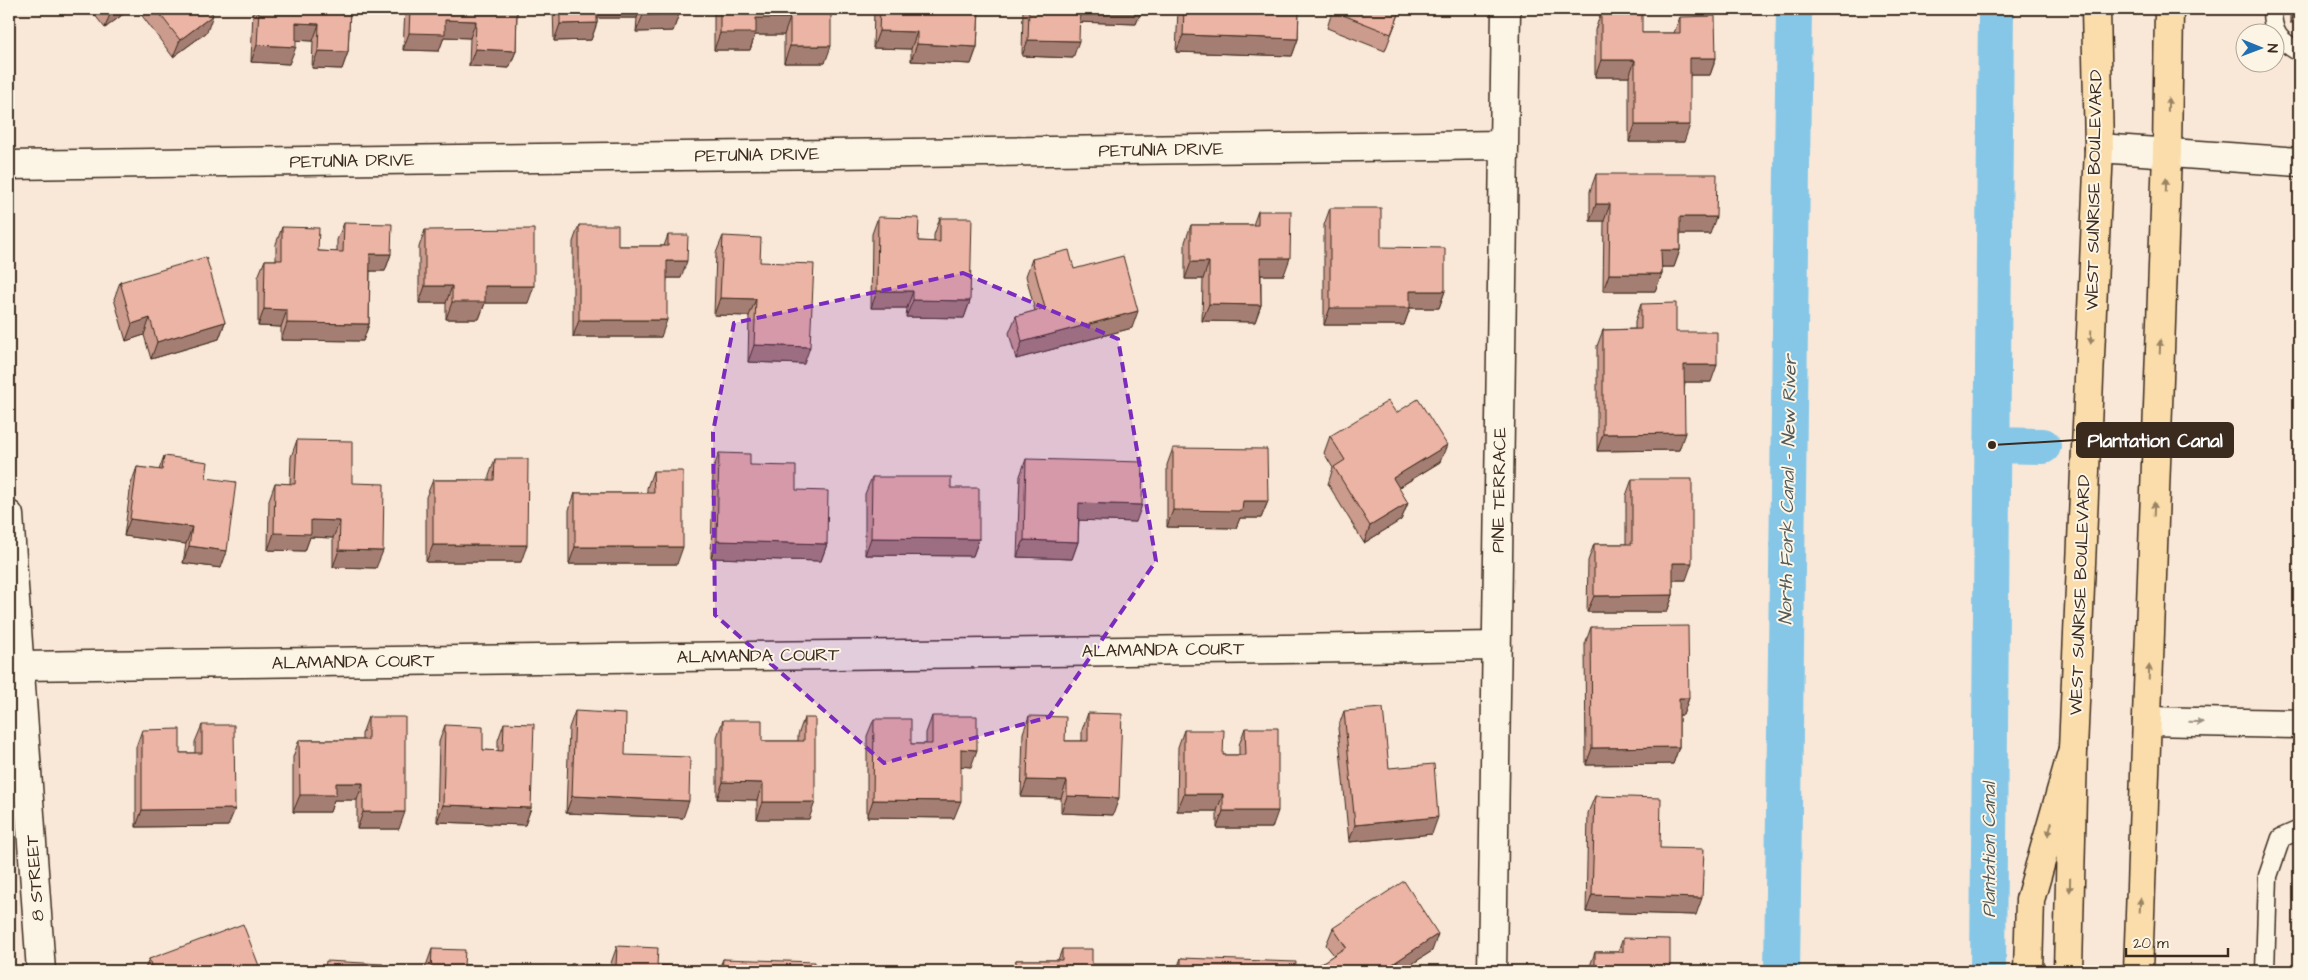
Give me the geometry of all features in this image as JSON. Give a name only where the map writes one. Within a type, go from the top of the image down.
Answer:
[{"type":"highway","name":"WEST SUNRISE BOULEVARD","points":[[2068,971],[2073,749],[2099,148],[2096,9]]},
{"type":"highway","points":[[2138,971],[2167,153],[2169,9]]},
{"type":"highway","points":[[2028,971],[2030,900],[2073,749]]},
{"type":"street","name":"PINE TERRACE","points":[[1492,971],[1506,9]]},
{"type":"street","name":"PETUNIA DRIVE","points":[[9,166],[1504,145]]},
{"type":"street","points":[[2099,148],[2299,162]]},
{"type":"street","name":"8 STREET","points":[[9,515],[41,971]]},
{"type":"street","name":"ALAMANDA COURT","points":[[19,666],[1497,646]]},
{"type":"street","points":[[2147,720],[2299,724]]},
{"type":"lane","points":[[2272,9],[2272,22],[2280,40],[2299,52]]},
{"type":"lane","points":[[2265,971],[2268,876],[2281,838],[2299,830]]},
{"type":"highlighted area","points":[[963,273],[1118,339],[1156,561],[1049,717],[884,763],[715,615],[713,432],[734,323]]},
{"type":"building","points":[[156,9],[209,9],[213,15],[180,40]]},
{"type":"building","points":[[259,9],[350,9],[348,52],[318,51],[319,24],[296,23],[296,47],[257,45]]},
{"type":"building","points":[[410,9],[517,9],[516,51],[475,49],[476,21],[445,20],[445,34],[409,33]]},
{"type":"building","points":[[560,9],[597,9],[597,23],[560,24]]},
{"type":"building","points":[[643,9],[679,9],[679,14],[643,15]]},
{"type":"building","points":[[720,9],[831,9],[831,46],[790,46],[790,18],[756,18],[756,33],[720,33]]},
{"type":"building","points":[[880,9],[979,9],[977,47],[917,44],[917,32],[879,31]]},
{"type":"building","points":[[1029,9],[1080,9],[1079,41],[1028,40]]},
{"type":"building","points":[[1184,9],[1299,9],[1298,39],[1183,35]]},
{"type":"building","points":[[1333,9],[1401,9],[1391,34],[1333,11]]},
{"type":"building","points":[[2292,9],[2299,9],[2299,17],[2292,17]]},
{"type":"building","points":[[1642,12],[1642,33],[1680,33],[1680,17],[1715,16],[1716,58],[1690,58],[1690,125],[1635,125],[1635,60],[1601,60],[1601,13]]},
{"type":"building","points":[[1596,174],[1717,174],[1716,217],[1680,217],[1680,250],[1661,250],[1662,274],[1609,274],[1610,204],[1596,204]]},
{"type":"building","points":[[1330,208],[1381,208],[1381,247],[1445,248],[1445,291],[1410,291],[1410,308],[1330,308]]},
{"type":"building","points":[[1258,211],[1291,211],[1290,258],[1260,258],[1261,305],[1209,304],[1209,262],[1191,262],[1191,225],[1258,225]]},
{"type":"building","points":[[878,217],[919,218],[918,241],[940,242],[940,218],[972,218],[970,301],[913,300],[913,291],[877,291]]},
{"type":"building","points":[[344,223],[392,224],[391,254],[370,254],[369,324],[287,323],[287,310],[264,309],[265,260],[282,260],[282,227],[319,228],[318,251],[343,252]]},
{"type":"building","points":[[579,225],[618,225],[618,246],[668,246],[668,235],[688,235],[687,261],[667,261],[667,320],[579,320]]},
{"type":"building","points":[[534,229],[534,286],[485,286],[485,302],[452,302],[452,286],[425,286],[425,230]]},
{"type":"building","points":[[723,236],[761,238],[760,262],[814,264],[810,347],[754,345],[756,299],[720,298]]},
{"type":"building","points":[[1069,250],[1074,269],[1123,256],[1138,311],[1022,342],[1016,316],[1045,308],[1032,259]]},
{"type":"building","points":[[206,257],[225,322],[157,342],[150,318],[132,324],[120,282]]},
{"type":"building","points":[[1676,303],[1676,332],[1717,332],[1717,365],[1684,365],[1685,433],[1603,434],[1603,330],[1641,329],[1641,304]]},
{"type":"building","points":[[1418,399],[1447,445],[1393,478],[1408,503],[1370,526],[1334,467],[1345,460],[1330,436],[1388,401],[1396,413]]},
{"type":"building","points":[[297,440],[352,441],[352,483],[384,484],[383,551],[339,550],[340,521],[311,520],[311,534],[274,533],[275,483],[295,484]]},
{"type":"building","points":[[1173,448],[1267,449],[1268,501],[1243,501],[1242,511],[1173,510]]},
{"type":"building","points":[[719,453],[750,454],[750,465],[796,466],[796,490],[828,491],[827,544],[717,541]]},
{"type":"building","points":[[164,456],[208,462],[206,478],[236,482],[227,551],[189,546],[192,527],[130,519],[137,467],[162,470]]},
{"type":"building","points":[[495,459],[528,459],[527,545],[433,545],[433,480],[494,480]]},
{"type":"building","points":[[1026,459],[1143,462],[1142,505],[1079,503],[1078,542],[1024,540]]},
{"type":"building","points":[[653,471],[683,471],[683,547],[575,547],[575,493],[654,493]]},
{"type":"building","points":[[872,477],[951,477],[951,488],[979,488],[979,539],[871,538]]},
{"type":"building","points":[[1632,479],[1692,479],[1692,563],[1673,563],[1673,595],[1594,596],[1594,544],[1632,544]]},
{"type":"building","points":[[1688,626],[1689,698],[1679,698],[1679,747],[1592,748],[1591,627]]},
{"type":"building","points":[[1383,708],[1389,768],[1434,764],[1438,817],[1355,825],[1344,711]]},
{"type":"building","points":[[575,711],[626,714],[625,755],[690,757],[689,801],[572,796]]},
{"type":"building","points":[[1088,713],[1122,714],[1119,798],[1067,796],[1067,781],[1027,780],[1029,716],[1066,717],[1065,741],[1088,741]]},
{"type":"building","points":[[932,716],[977,716],[977,750],[961,749],[961,801],[873,800],[874,719],[911,719],[911,744],[932,744]]},
{"type":"building","points":[[368,717],[405,717],[405,812],[363,812],[363,783],[336,783],[336,795],[300,795],[299,740],[368,740]]},
{"type":"building","points":[[804,718],[815,718],[815,802],[763,802],[763,783],[723,782],[723,720],[762,720],[762,741],[804,741]]},
{"type":"building","points":[[504,723],[534,724],[531,808],[443,805],[445,725],[483,727],[483,750],[503,751]]},
{"type":"building","points":[[202,725],[234,725],[235,809],[142,810],[142,730],[180,729],[180,753],[202,753]]},
{"type":"building","points":[[1245,728],[1278,728],[1278,811],[1223,811],[1223,794],[1184,794],[1184,730],[1224,730],[1223,755],[1246,755]]},
{"type":"building","points":[[1595,796],[1661,798],[1660,848],[1704,849],[1702,898],[1592,895]]},
{"type":"building","points":[[1404,881],[1438,934],[1385,969],[1387,971],[1325,971],[1320,964],[1346,947],[1333,928]]},
{"type":"building","points":[[243,924],[261,971],[153,971],[149,959]]},
{"type":"building","points":[[1623,938],[1670,939],[1670,971],[1595,971],[1595,952],[1623,952]]},
{"type":"building","points":[[617,946],[658,948],[657,965],[687,967],[686,971],[571,971],[571,964],[616,966]]},
{"type":"building","points":[[432,949],[465,950],[464,965],[546,967],[546,971],[431,971]]},
{"type":"building","points":[[1062,949],[1092,949],[1092,964],[1134,964],[1134,971],[1016,971],[1016,960],[1062,960]]},
{"type":"building","points":[[1181,958],[1296,962],[1295,971],[1181,971]]},
{"type":"building","points":[[723,959],[815,962],[815,971],[722,971]]},
{"type":"building","points":[[326,961],[383,964],[383,971],[300,971],[300,967],[325,968]]},
{"type":"waterway","name":"North Fork Canal - New River","points":[[1782,971],[1794,9]]},
{"type":"waterway","name":"Plantation Canal","points":[[1988,971],[1996,9]]},
{"type":"waterway","points":[[1992,445],[2043,446]]},
{"type":"place","name":"Plantation Canal","points":[[1992,445]]}]
